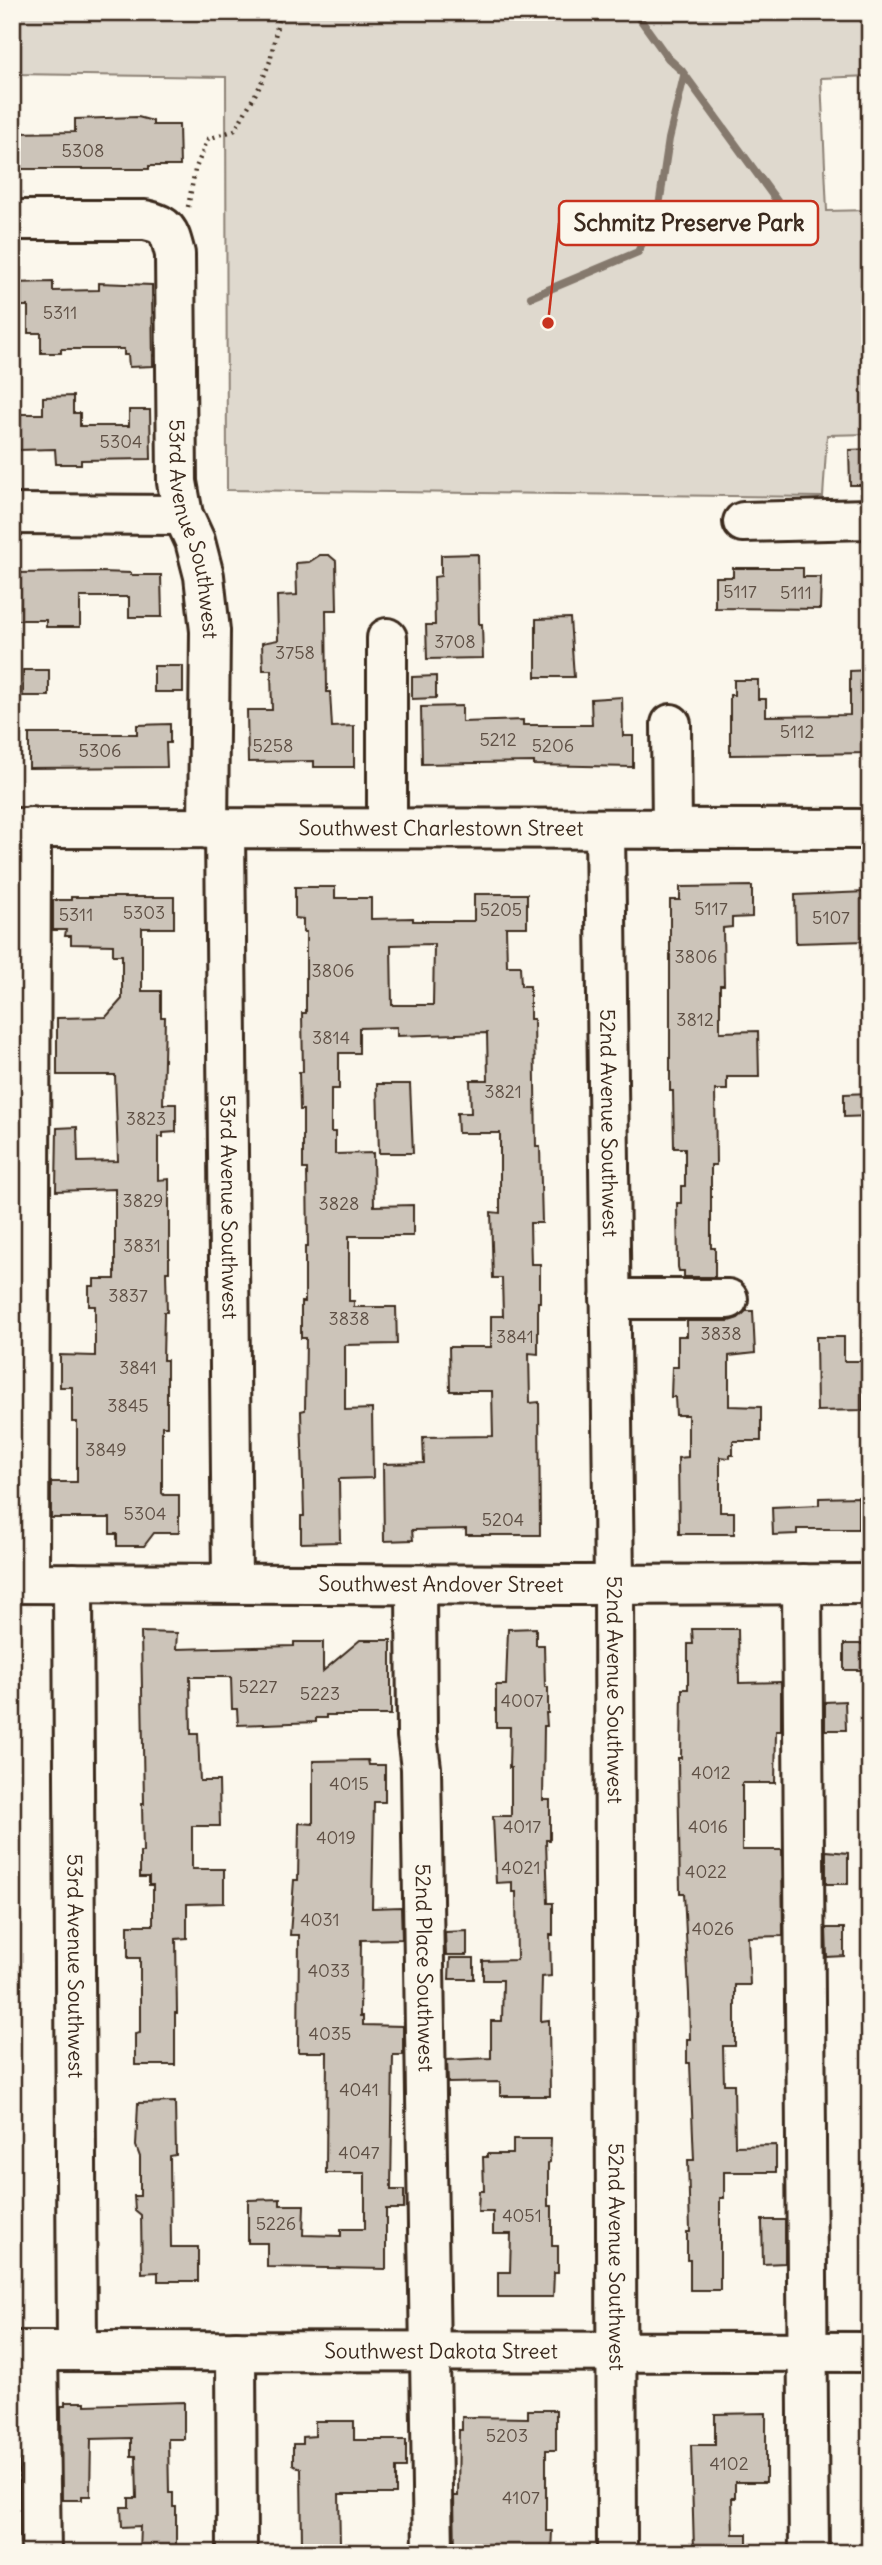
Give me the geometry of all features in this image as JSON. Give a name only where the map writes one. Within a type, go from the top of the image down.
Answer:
[{"type":"street","points":[[12,220],[177,222]]},
{"type":"street","name":"53rd Avenue Southwest","points":[[177,222],[177,482],[183,515],[195,541],[204,576],[209,631],[216,829],[232,1583]]},
{"type":"street","points":[[12,514],[183,515]]},
{"type":"street","points":[[743,522],[870,519]]},
{"type":"street","points":[[387,638],[387,828]]},
{"type":"street","points":[[671,724],[672,829]]},
{"type":"street","points":[[20,1583],[22,827]]},
{"type":"street","name":"Southwest Charlestown Street","points":[[22,827],[870,829]]},
{"type":"street","name":"52nd Avenue Southwest","points":[[605,829],[614,1585],[617,2553]]},
{"type":"street","points":[[610,1299],[729,1299]]},
{"type":"street","name":"Southwest Andover Street","points":[[20,1583],[870,1584]]},
{"type":"street","name":"53rd Avenue Southwest","points":[[73,1583],[77,2351]]},
{"type":"street","points":[[802,1584],[809,2553]]},
{"type":"street","name":"52nd Place Southwest","points":[[416,1585],[416,1736],[421,1768],[433,2553]]},
{"type":"street","points":[[25,2351],[41,2553]]},
{"type":"street","name":"Southwest Dakota Street","points":[[25,2351],[870,2352]]},
{"type":"street","points":[[236,2351],[237,2553]]},
{"type":"path","points":[[177,222],[190,204],[195,170],[208,139],[235,130],[260,86],[270,61],[280,12]]},
{"type":"shaded area","points":[[12,12],[870,12],[870,76],[821,78],[827,211],[870,210],[870,434],[827,435],[823,497],[227,490],[226,77],[12,74]]},
{"type":"building","points":[[138,117],[153,121],[153,125],[179,125],[180,166],[149,166],[149,169],[12,169],[12,133],[75,132],[75,119]]},
{"type":"building","points":[[53,282],[53,291],[99,290],[99,283],[152,285],[153,366],[129,367],[128,355],[124,355],[124,349],[61,349],[61,353],[41,353],[41,333],[28,333],[28,306],[12,306],[12,283]]},
{"type":"building","points":[[73,396],[73,413],[80,413],[80,426],[129,426],[129,410],[150,410],[151,459],[81,460],[81,464],[56,464],[55,449],[18,450],[17,414],[43,414],[43,397]]},
{"type":"building","points":[[870,449],[870,485],[850,485],[849,450]]},
{"type":"building","points":[[478,554],[479,624],[482,624],[483,658],[427,659],[426,625],[435,625],[434,577],[441,576],[441,555]]},
{"type":"building","points":[[320,555],[329,555],[336,561],[337,610],[326,610],[327,692],[330,692],[332,727],[354,726],[354,767],[314,767],[314,761],[248,762],[247,710],[272,710],[271,670],[263,670],[262,643],[278,640],[277,596],[297,595],[296,563],[309,562]]},
{"type":"building","points":[[733,568],[803,568],[803,577],[821,577],[820,609],[715,608],[715,577],[733,577]]},
{"type":"building","points":[[100,572],[161,575],[162,617],[129,617],[129,597],[80,597],[80,627],[46,627],[46,620],[12,620],[12,573]]},
{"type":"building","points":[[570,618],[574,677],[536,677],[536,619]]},
{"type":"building","points":[[154,666],[183,666],[183,692],[154,692]]},
{"type":"building","points":[[23,670],[49,670],[49,696],[23,696]]},
{"type":"building","points":[[870,670],[870,753],[730,755],[730,695],[734,695],[734,680],[758,680],[758,699],[766,699],[766,716],[850,715],[850,671]]},
{"type":"building","points":[[436,676],[436,698],[412,699],[412,677]]},
{"type":"building","points":[[622,697],[623,736],[633,736],[633,767],[534,765],[534,762],[422,764],[421,707],[462,706],[462,722],[523,720],[523,725],[592,725],[591,699]]},
{"type":"building","points":[[170,724],[170,743],[166,743],[167,767],[29,768],[29,734],[137,734],[137,725]]},
{"type":"building","points":[[752,886],[752,917],[732,918],[732,927],[723,928],[724,985],[720,985],[720,1032],[758,1031],[759,1077],[727,1077],[727,1090],[715,1090],[716,1165],[711,1165],[711,1248],[715,1248],[715,1277],[684,1277],[684,1271],[679,1271],[678,1267],[677,1203],[681,1203],[681,1186],[685,1186],[685,1148],[674,1148],[673,1091],[670,1091],[670,900],[680,900],[680,887]]},
{"type":"building","points":[[295,887],[335,887],[335,898],[371,898],[371,919],[413,918],[413,921],[474,921],[474,894],[527,894],[527,927],[506,927],[507,966],[520,966],[521,986],[530,986],[530,1019],[534,1019],[536,1147],[540,1147],[542,1223],[530,1223],[531,1264],[540,1264],[540,1302],[538,1354],[529,1353],[530,1403],[539,1402],[540,1535],[466,1535],[466,1529],[412,1530],[413,1540],[384,1541],[383,1464],[424,1463],[423,1437],[493,1436],[492,1391],[450,1391],[449,1347],[491,1347],[491,1316],[503,1316],[502,1278],[493,1278],[491,1212],[500,1213],[500,1133],[458,1133],[457,1113],[471,1113],[470,1080],[488,1080],[487,1033],[397,1036],[397,1027],[359,1028],[359,1053],[339,1053],[339,1089],[331,1089],[331,1132],[335,1132],[335,1154],[373,1153],[374,1206],[413,1205],[413,1236],[349,1236],[349,1301],[354,1301],[354,1307],[396,1307],[397,1344],[345,1345],[345,1410],[372,1409],[373,1478],[339,1479],[340,1542],[301,1543],[301,1516],[304,1516],[301,1411],[305,1410],[306,1338],[301,1338],[301,1302],[305,1302],[305,1247],[308,1247],[307,1169],[303,1169],[303,1110],[300,1110],[299,1072],[303,1072],[302,1013],[306,1013],[306,932],[303,932],[303,919],[295,918]],"holes":[[[434,944],[433,1005],[392,1005],[391,945]]]},
{"type":"building","points":[[866,892],[867,941],[796,943],[795,895]]},
{"type":"building","points":[[71,897],[174,897],[174,928],[142,928],[142,991],[161,991],[161,1017],[165,1017],[163,1104],[176,1104],[176,1132],[163,1133],[163,1137],[158,1137],[158,1180],[169,1179],[169,1272],[166,1272],[167,1312],[164,1312],[163,1360],[167,1360],[167,1426],[162,1426],[162,1493],[179,1495],[179,1533],[154,1533],[144,1546],[117,1546],[117,1534],[110,1534],[110,1518],[51,1518],[51,1482],[77,1482],[77,1422],[72,1422],[72,1387],[60,1387],[60,1355],[95,1356],[95,1306],[89,1306],[89,1286],[94,1286],[94,1279],[115,1279],[115,1189],[56,1191],[57,1128],[77,1127],[78,1162],[118,1161],[115,1075],[57,1075],[57,1018],[106,1017],[122,999],[122,955],[113,955],[113,945],[71,944],[71,936],[65,936],[66,930],[53,930],[53,900],[71,900]]},
{"type":"building","points":[[377,1084],[410,1084],[413,1153],[379,1153]]},
{"type":"building","points":[[870,1093],[870,1116],[844,1117],[844,1094]]},
{"type":"building","points":[[746,1311],[753,1311],[755,1353],[729,1356],[729,1406],[761,1407],[761,1441],[733,1441],[733,1455],[730,1455],[730,1458],[720,1457],[720,1512],[734,1512],[734,1534],[679,1534],[678,1458],[688,1457],[688,1415],[676,1415],[675,1397],[671,1397],[672,1367],[678,1367],[678,1336],[687,1336],[687,1321],[729,1321]]},
{"type":"building","points":[[816,1337],[844,1337],[844,1361],[862,1361],[863,1410],[817,1411]]},
{"type":"building","points":[[858,1497],[858,1529],[797,1529],[797,1534],[773,1535],[772,1507],[819,1505],[819,1498]]},
{"type":"building","points":[[536,1628],[536,1645],[544,1645],[545,1687],[548,1687],[547,1726],[544,1726],[543,1800],[550,1800],[550,1840],[546,1840],[548,1903],[553,1903],[553,1935],[550,1935],[551,1976],[542,1977],[541,2021],[549,2020],[550,2096],[500,2096],[500,2082],[448,2083],[447,2060],[491,2058],[491,2021],[502,2021],[503,1980],[483,1980],[483,1961],[517,1960],[516,1892],[512,1892],[512,1882],[496,1883],[493,1816],[511,1816],[511,1768],[510,1727],[496,1727],[496,1685],[506,1685],[508,1629]]},
{"type":"building","points":[[692,1629],[738,1629],[739,1683],[781,1682],[781,1731],[776,1731],[775,1783],[742,1783],[742,1850],[782,1850],[783,1936],[748,1937],[750,1985],[735,1985],[735,2046],[723,2046],[724,2084],[734,2084],[735,2146],[776,2145],[776,2172],[724,2172],[724,2198],[720,2198],[720,2290],[690,2290],[690,2260],[687,2260],[687,2232],[690,2232],[688,2160],[694,2160],[690,2063],[687,2063],[687,2039],[690,2039],[684,1893],[680,1893],[678,1758],[681,1758],[682,1689],[688,1689],[688,1644],[693,1644]]},
{"type":"building","points":[[141,1632],[177,1633],[176,1649],[294,1646],[294,1642],[323,1642],[323,1671],[360,1640],[391,1640],[391,1715],[326,1715],[326,1718],[316,1718],[316,1722],[238,1725],[237,1709],[232,1709],[231,1677],[190,1677],[191,1734],[198,1734],[200,1781],[219,1781],[220,1826],[192,1826],[192,1869],[224,1869],[224,1903],[187,1904],[187,1938],[176,1939],[175,2065],[135,2065],[135,2034],[140,2033],[140,1958],[128,1958],[128,1925],[153,1925],[153,1885],[149,1885],[149,1877],[140,1877],[144,1804]]},
{"type":"building","points":[[844,1644],[870,1644],[870,1670],[844,1670]]},
{"type":"building","points":[[845,1701],[846,1730],[825,1730],[825,1702]]},
{"type":"building","points":[[368,1760],[369,1765],[385,1765],[385,1802],[374,1802],[372,1908],[401,1907],[402,1939],[361,1940],[360,2016],[363,2016],[363,2025],[403,2026],[403,2055],[393,2055],[391,2190],[404,2190],[404,2209],[386,2209],[386,2269],[267,2267],[267,2243],[248,2243],[248,2200],[280,2199],[280,2205],[304,2205],[303,2235],[341,2236],[341,2229],[365,2229],[365,2173],[326,2173],[327,2052],[298,2052],[299,1935],[290,1935],[294,1880],[298,1880],[299,1823],[313,1824],[313,1761]]},
{"type":"building","points":[[826,1851],[848,1853],[848,1884],[826,1884]]},
{"type":"building","points":[[826,1928],[844,1928],[844,1956],[827,1957]]},
{"type":"building","points":[[467,1931],[467,1955],[446,1955],[445,1932]]},
{"type":"building","points":[[450,1958],[474,1958],[474,1979],[449,1979]]},
{"type":"building","points":[[175,2102],[176,2155],[170,2156],[171,2247],[198,2247],[198,2281],[158,2281],[158,2272],[142,2273],[141,2215],[135,2210],[134,2196],[140,2196],[140,2157],[136,2146],[138,2103]]},
{"type":"building","points":[[513,2139],[551,2139],[548,2206],[552,2206],[552,2246],[558,2246],[558,2273],[554,2273],[553,2297],[498,2297],[498,2272],[510,2272],[511,2234],[493,2234],[493,2212],[478,2212],[479,2191],[484,2191],[483,2157],[487,2157],[487,2154],[513,2154]]},
{"type":"building","points":[[762,2220],[785,2220],[785,2263],[763,2264]]},
{"type":"building","points":[[65,2402],[85,2402],[85,2405],[184,2402],[184,2439],[168,2439],[169,2493],[173,2493],[173,2507],[176,2507],[176,2553],[139,2553],[140,2526],[122,2527],[121,2507],[129,2507],[129,2498],[137,2498],[136,2456],[131,2456],[131,2438],[91,2439],[90,2496],[82,2496],[82,2500],[62,2500],[61,2406],[65,2406]]},
{"type":"building","points":[[12,2407],[17,2407],[18,2445],[12,2445]]},
{"type":"building","points":[[528,2410],[556,2410],[556,2450],[546,2450],[546,2531],[552,2531],[551,2553],[455,2553],[454,2496],[458,2496],[459,2430],[462,2430],[462,2417],[528,2418]]},
{"type":"building","points":[[766,2413],[766,2482],[735,2482],[735,2498],[732,2498],[733,2534],[747,2534],[747,2553],[694,2550],[691,2445],[715,2445],[715,2414]]},
{"type":"building","points":[[315,2421],[354,2421],[354,2440],[406,2440],[406,2468],[396,2468],[396,2494],[339,2494],[340,2543],[302,2544],[301,2469],[293,2464],[293,2444],[303,2444],[303,2437],[315,2436]]},
{"type":"waterway","points":[[635,12],[668,58],[682,71],[793,223]]},
{"type":"waterway","points":[[531,297],[638,252],[659,206],[669,139],[684,76]]},
{"type":"place","name":"Schmitz Preserve Park","points":[[548,323]]}]
